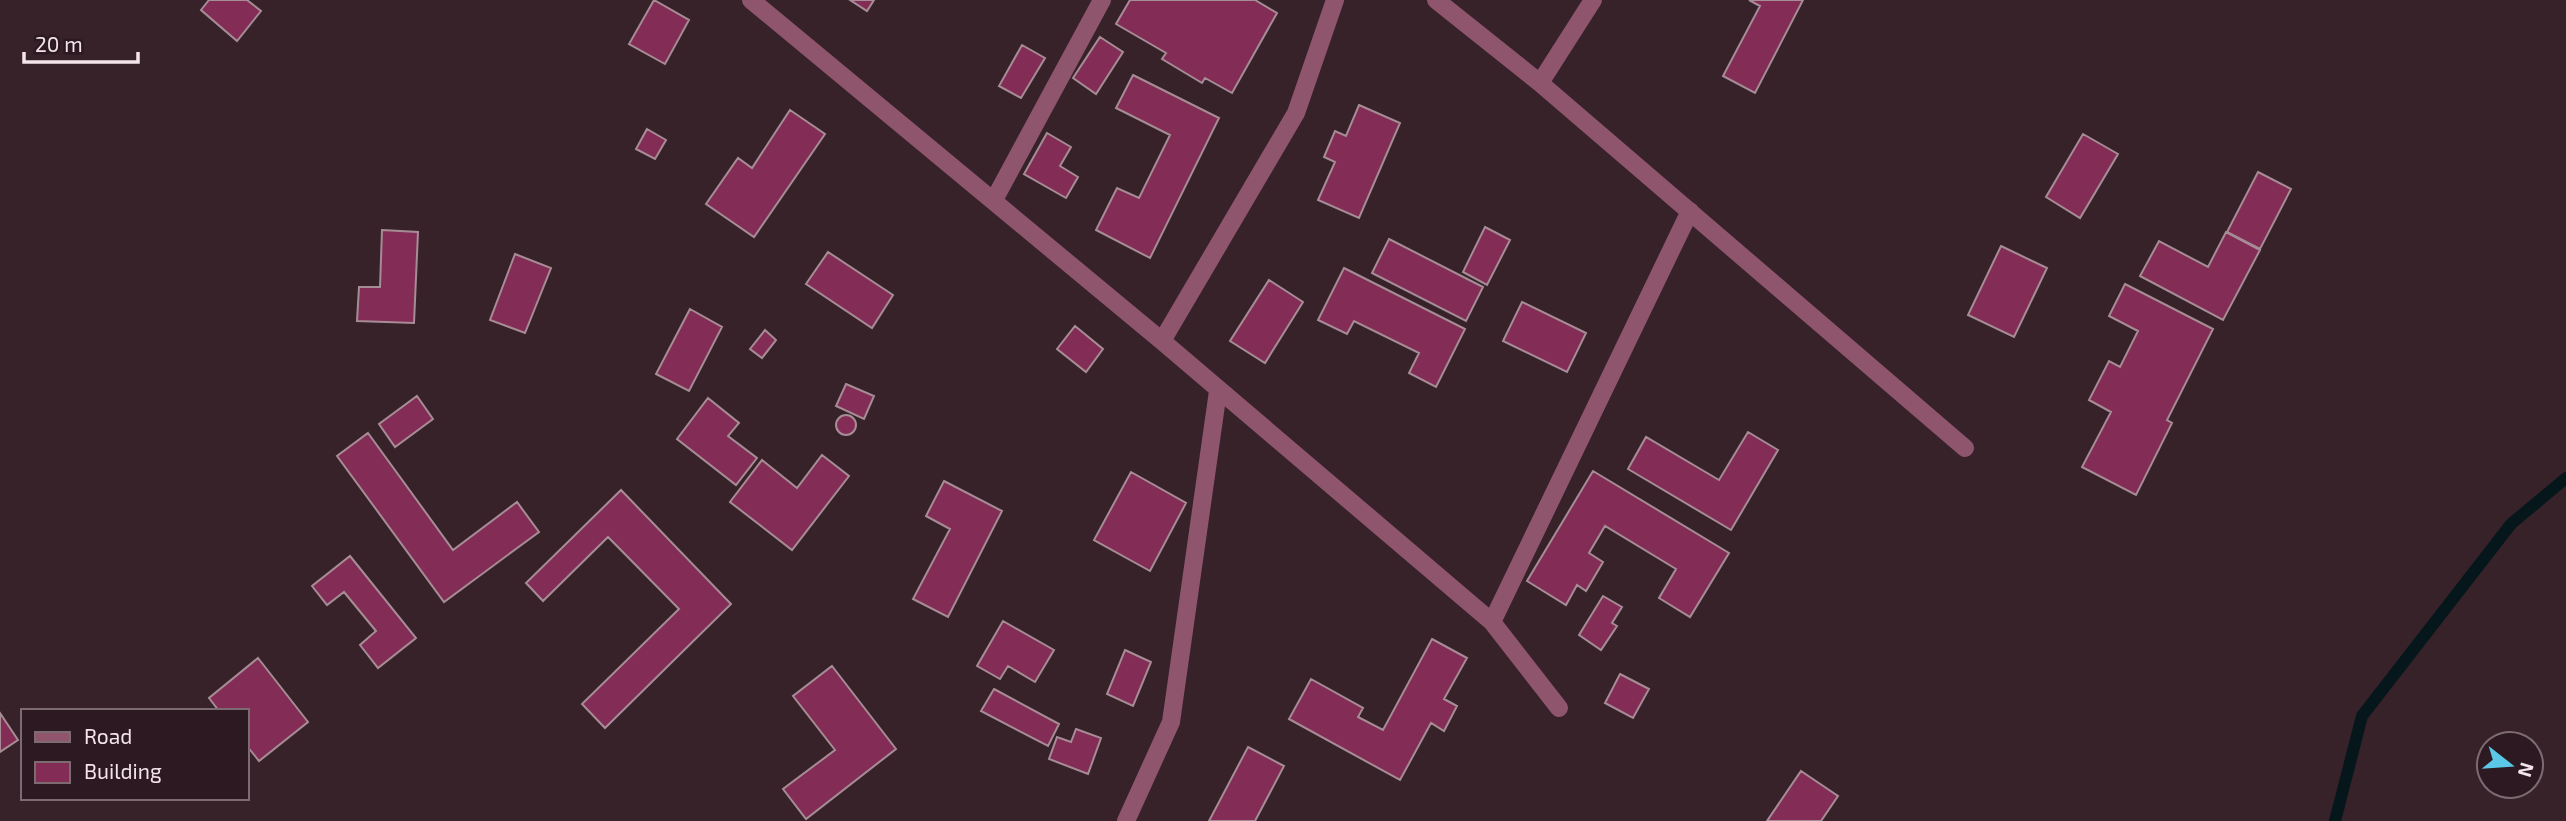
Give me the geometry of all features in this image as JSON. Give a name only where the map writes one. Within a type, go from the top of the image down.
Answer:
[{"type":"street","points":[[751,0],[1162,341],[1492,622],[1559,708]]},
{"type":"street","points":[[994,201],[1102,0]]},
{"type":"street","points":[[1162,341],[1296,113],[1335,0]]},
{"type":"street","points":[[1436,0],[1541,83],[1965,448]]},
{"type":"street","points":[[1541,83],[1593,0]]},
{"type":"street","points":[[1492,622],[1690,211]]},
{"type":"street","points":[[1126,821],[1171,722],[1218,391]]},
{"type":"building","points":[[209,0],[247,0],[261,11],[237,41],[201,10]]},
{"type":"building","points":[[654,0],[689,20],[665,64],[629,44]]},
{"type":"building","points":[[850,0],[874,0],[867,11]]},
{"type":"building","points":[[1130,0],[1255,0],[1277,13],[1232,93],[1205,78],[1202,83],[1162,59],[1166,53],[1116,24]]},
{"type":"building","points":[[1749,0],[1803,0],[1755,93],[1723,76],[1760,6]]},
{"type":"building","points":[[1100,37],[1123,52],[1096,94],[1073,78]]},
{"type":"building","points":[[1022,45],[1045,58],[1021,98],[999,86]]},
{"type":"building","points":[[1133,75],[1219,118],[1150,258],[1096,230],[1117,188],[1139,198],[1170,135],[1116,108]]},
{"type":"building","points":[[1359,105],[1400,123],[1359,218],[1318,200],[1335,162],[1324,157],[1335,131],[1346,136]]},
{"type":"building","points":[[790,110],[825,134],[754,237],[706,204],[738,158],[752,168]]},
{"type":"building","points":[[647,129],[666,140],[655,159],[636,149]]},
{"type":"building","points":[[1047,133],[1071,147],[1060,166],[1078,177],[1066,198],[1024,174]]},
{"type":"building","points":[[2083,134],[2118,154],[2080,218],[2046,197]]},
{"type":"building","points":[[2258,172],[2291,189],[2260,249],[2227,232]]},
{"type":"building","points":[[1485,227],[1510,240],[1487,285],[1463,272]]},
{"type":"building","points":[[382,230],[418,232],[414,323],[357,321],[359,287],[380,287]]},
{"type":"building","points":[[2226,232],[2260,250],[2223,320],[2140,276],[2159,241],[2208,267]]},
{"type":"building","points":[[1389,239],[1483,287],[1466,321],[1372,273]]},
{"type":"building","points":[[2001,246],[2047,268],[2014,337],[1968,315]]},
{"type":"building","points":[[828,252],[893,295],[872,328],[806,284]]},
{"type":"building","points":[[515,254],[551,268],[525,333],[490,320]]},
{"type":"building","points":[[1344,268],[1465,329],[1436,387],[1409,373],[1419,353],[1354,321],[1347,334],[1318,320]]},
{"type":"building","points":[[1269,280],[1303,302],[1265,363],[1230,341]]},
{"type":"building","points":[[2125,284],[2213,329],[2167,420],[2172,423],[2136,495],[2082,467],[2111,412],[2089,400],[2109,361],[2120,367],[2138,331],[2109,316]]},
{"type":"building","points":[[1522,302],[1586,333],[1567,372],[1503,341]]},
{"type":"building","points":[[690,309],[722,327],[689,391],[656,374]]},
{"type":"building","points":[[1075,326],[1103,349],[1086,372],[1057,349]]},
{"type":"building","points":[[765,330],[776,340],[762,358],[750,349]]},
{"type":"building","points":[[846,384],[874,396],[864,419],[836,406]]},
{"type":"building","points":[[417,396],[433,419],[395,447],[379,424]]},
{"type":"building","points":[[708,398],[739,423],[728,436],[757,458],[736,485],[677,439]]},
{"type":"building","points":[[842,415],[850,415],[856,425],[850,435],[842,435],[836,429],[836,421]]},
{"type":"building","points":[[1748,432],[1778,450],[1731,530],[1628,469],[1646,437],[1719,480]]},
{"type":"building","points":[[368,433],[453,550],[517,502],[539,532],[444,602],[337,456]]},
{"type":"building","points":[[822,455],[849,476],[792,550],[730,502],[762,460],[797,488]]},
{"type":"building","points":[[1593,471],[1729,553],[1690,617],[1659,598],[1676,569],[1605,526],[1589,553],[1603,562],[1586,591],[1577,585],[1566,605],[1527,581]]},
{"type":"building","points":[[1131,472],[1186,503],[1150,571],[1094,540]]},
{"type":"building","points":[[944,481],[1002,511],[948,617],[913,599],[950,529],[926,516]]},
{"type":"building","points":[[621,490],[731,604],[605,728],[582,704],[679,609],[608,537],[543,601],[526,583]]},
{"type":"building","points":[[350,556],[416,638],[378,668],[360,645],[376,631],[344,592],[327,605],[312,586]]},
{"type":"building","points":[[1603,596],[1622,607],[1612,623],[1617,626],[1601,650],[1579,635]]},
{"type":"building","points":[[1003,621],[1054,650],[1035,682],[1008,666],[1000,679],[977,666]]},
{"type":"building","points":[[1432,639],[1467,658],[1444,699],[1457,706],[1444,731],[1431,723],[1400,780],[1289,719],[1311,679],[1363,708],[1358,717],[1383,730]]},
{"type":"building","points":[[1125,650],[1151,662],[1133,706],[1107,694]]},
{"type":"building","points":[[258,658],[308,722],[259,761],[248,747],[248,709],[217,709],[209,698]]},
{"type":"building","points":[[832,666],[896,749],[806,819],[783,789],[835,750],[793,696]]},
{"type":"building","points":[[1620,674],[1649,689],[1633,718],[1605,703]]},
{"type":"building","points":[[994,689],[1059,724],[1048,746],[981,711]]},
{"type":"building","points":[[0,713],[18,740],[0,752]]},
{"type":"building","points":[[1076,729],[1101,738],[1088,774],[1049,759],[1057,737],[1071,742]]},
{"type":"building","points":[[1248,747],[1284,766],[1255,821],[1209,821]]},
{"type":"building","points":[[1801,771],[1838,796],[1821,821],[1767,821]]},
{"type":"waterway","points":[[2335,821],[2362,716],[2511,524],[2566,478]]}]
